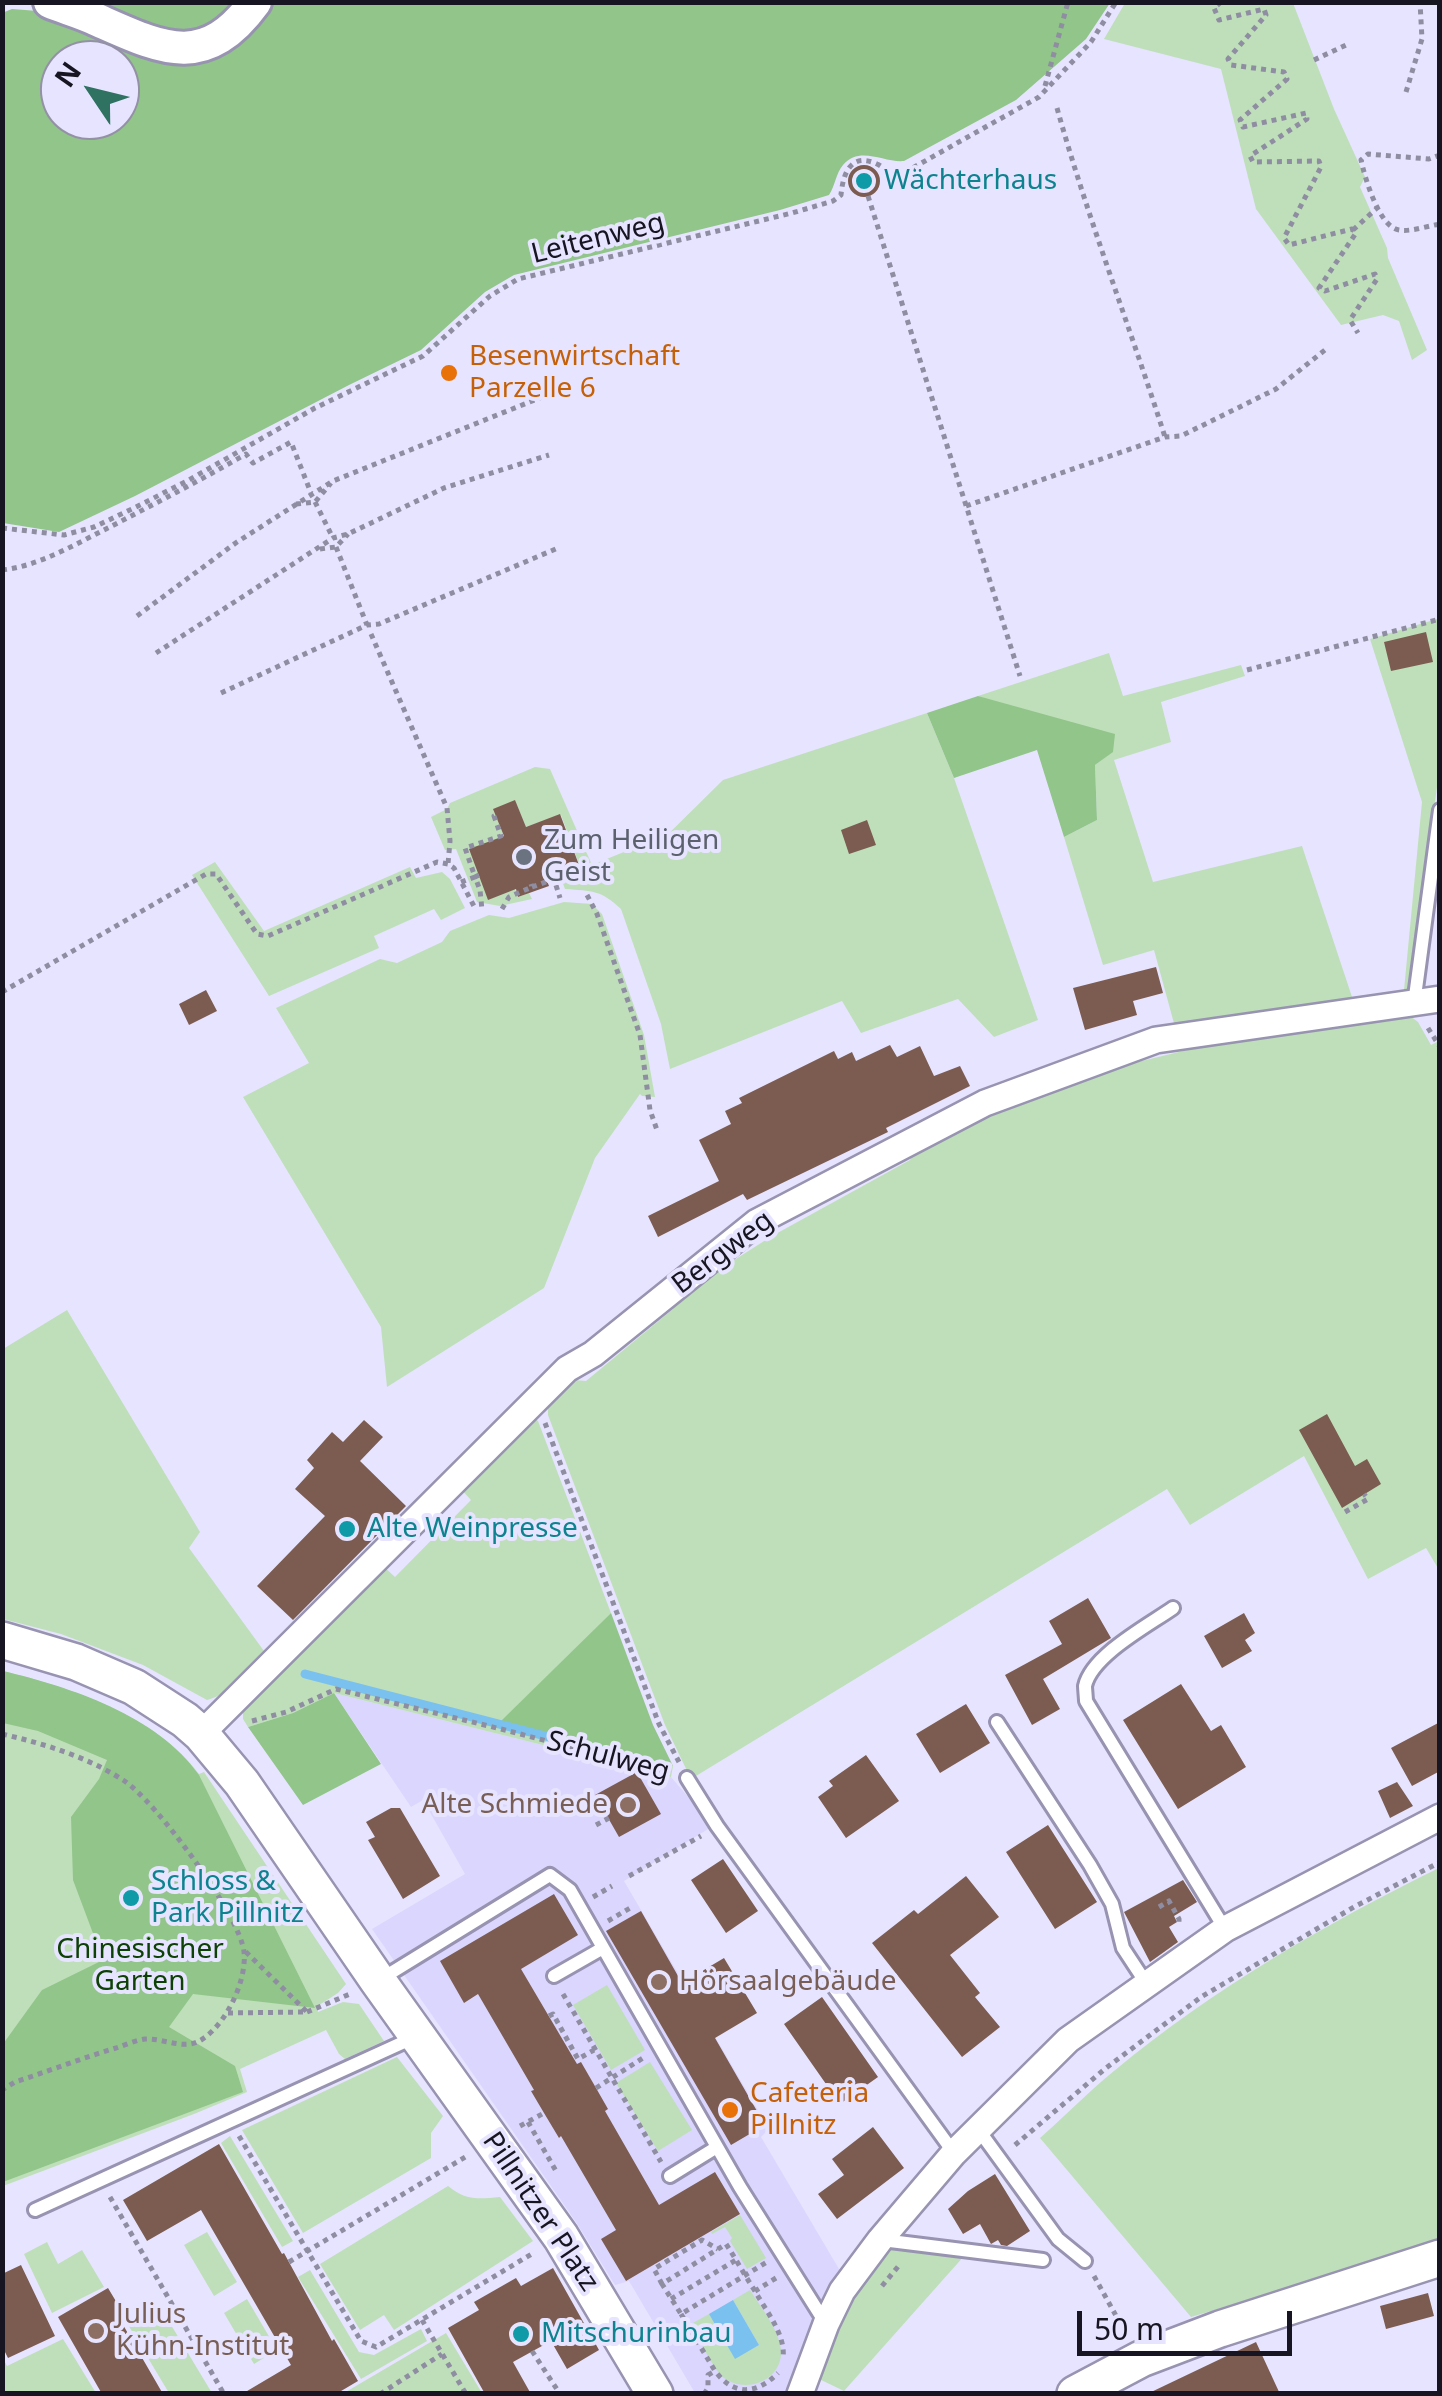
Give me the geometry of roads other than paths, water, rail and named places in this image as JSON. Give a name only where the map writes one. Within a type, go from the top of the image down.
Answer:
[{"type":"main road","name":"Pillnitzer Platz","points":[[2,1640],[76,1662],[134,1687],[201,1734],[242,1783],[560,2237],[656,2394]]},
{"type":"main road","points":[[1083,2392],[1141,2359],[1300,2301],[1440,2258]]},
{"type":"street","points":[[50,2],[142,41],[170,48],[197,47],[220,38],[239,24],[256,2]]},
{"type":"street","name":"Bergweg","points":[[201,1734],[567,1368],[593,1354],[757,1222],[985,1103],[1156,1040],[1427,1001]]},
{"type":"street","points":[[800,2394],[842,2291],[880,2240],[954,2153],[1068,2040],[1225,1930],[1440,1818]]},
{"type":"lane","points":[[1427,1001],[1440,810]]},
{"type":"lane","points":[[1173,1608],[1092,1670],[1085,1687],[1086,1702],[1225,1930]]},
{"type":"lane","points":[[998,1722],[1090,1865],[1112,1904],[1123,1948],[1146,1984]]},
{"type":"lane","name":"Schulweg","points":[[687,1778],[954,2153]]},
{"type":"lane","points":[[378,1981],[550,1875],[570,1890],[826,2324]]},
{"type":"lane","points":[[554,1976],[602,1948]]},
{"type":"lane","points":[[35,2210],[418,2036]]},
{"type":"lane","points":[[978,2130],[1058,2239],[1085,2261]]},
{"type":"lane","points":[[670,2176],[718,2146]]},
{"type":"lane","points":[[880,2240],[1043,2260]]},
{"type":"water","points":[[733,2300],[759,2345],[735,2359],[709,2314]]},
{"type":"waterway","points":[[305,1674],[642,1761]]},
{"type":"place","name":"Wächterhaus","points":[[864,181]]},
{"type":"place","name":"Besenwirtschaft Parzelle 6","points":[[449,373]]},
{"type":"place","name":"Zum Heiligen Geist","points":[[524,857]]},
{"type":"place","name":"Alte Weinpresse","points":[[347,1529]]},
{"type":"place","name":"Alte Schmiede","points":[[628,1805]]},
{"type":"place","name":"Schloss & Park Pillnitz","points":[[131,1898]]},
{"type":"place","name":"Hörsaalgebäude","points":[[659,1982]]},
{"type":"place","name":"Cafeteria Pillnitz","points":[[730,2110]]},
{"type":"place","name":"Julius Kühn-Institut","points":[[96,2331]]},
{"type":"place","name":"Mitschurinbau","points":[[521,2334]]},
{"type":"park label","name":"Chinesischer Garten","points":[[140,1966]]}]
